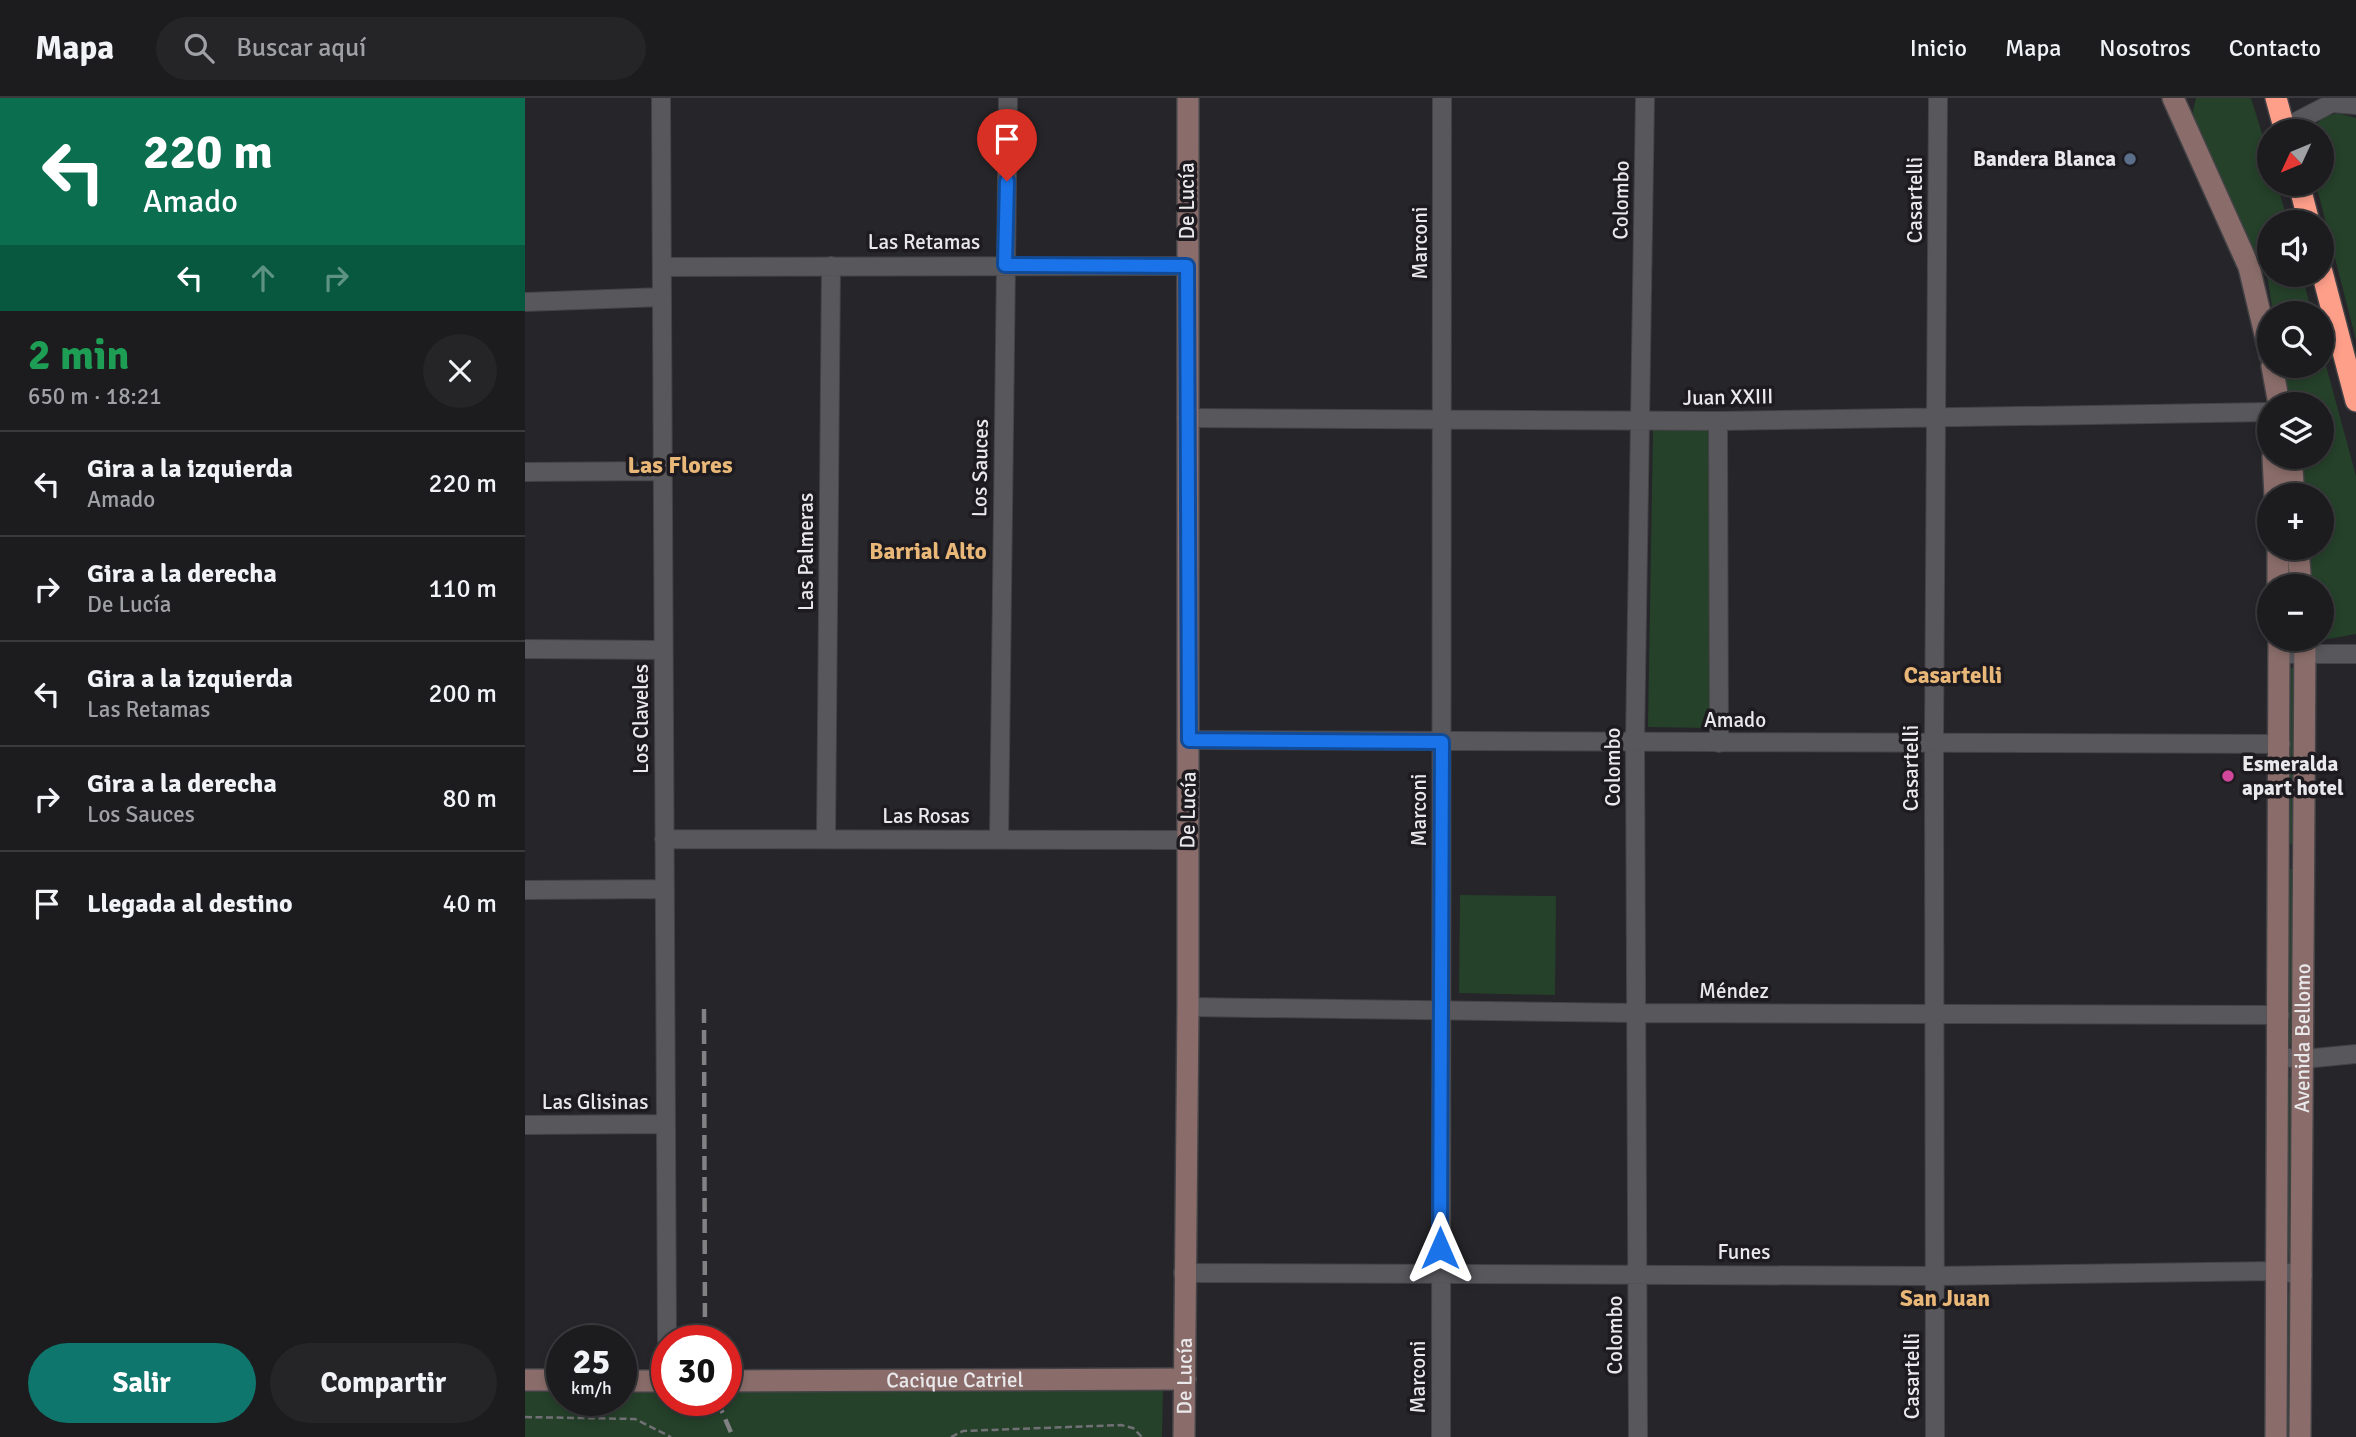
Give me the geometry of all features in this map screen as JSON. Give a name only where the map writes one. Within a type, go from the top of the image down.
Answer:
[{"type":"highway","points":[[2276,98],[2282,119]]},
{"type":"highway","points":[[2326,287],[2356,401]]},
{"type":"street","name":"Los Claveles","points":[[661,98],[667,1325]]},
{"type":"street","name":"Los Sauces","points":[[999,839],[1008,98]]},
{"type":"street","name":"De Lucía","points":[[1184,1437],[1183,1273],[1189,740],[1186,418],[1188,98]]},
{"type":"street","name":"Marconi","points":[[1441,1437],[1442,98]]},
{"type":"street","name":"Colombo","points":[[1638,1437],[1635,743],[1645,98]]},
{"type":"street","name":"Casartelli","points":[[1935,1437],[1934,742],[1938,98]]},
{"type":"street","points":[[2173,98],[2249,267],[2257,301]]},
{"type":"street","points":[[2304,119],[2332,103],[2356,105]]},
{"type":"street","name":"Las Palmeras","points":[[826,839],[831,266]]},
{"type":"street","name":"Las Retamas","points":[[662,267],[1187,266]]},
{"type":"street","points":[[525,302],[662,297]]},
{"type":"street","name":"Juan XXIII","points":[[1186,418],[1718,421],[1936,415],[2257,412]]},
{"type":"street","points":[[1718,421],[1720,743]]},
{"type":"street","points":[[525,472],[663,471]]},
{"type":"street","points":[[525,649],[663,650]]},
{"type":"street","name":"Avenida Bellomo","points":[[2276,1437],[2281,859],[2279,651]]},
{"type":"street","name":"Avenida Bellomo","points":[[2300,1437],[2306,651]]},
{"type":"street","points":[[2334,651],[2356,654]]},
{"type":"street","name":"Amado","points":[[1189,740],[2281,744]]},
{"type":"street","name":"Las Rosas","points":[[664,839],[1187,840]]},
{"type":"street","points":[[2281,859],[2305,860]]},
{"type":"street","points":[[525,890],[665,889]]},
{"type":"street","name":"Méndez","points":[[1188,1007],[1635,1013],[2280,1014]]},
{"type":"street","points":[[2279,1057],[2304,1059],[2356,1054]]},
{"type":"street","name":"Las Glisinas","points":[[525,1125],[666,1124]]},
{"type":"street","name":"Funes","points":[[1183,1273],[1936,1276],[2276,1271],[2303,1275]]},
{"type":"street","name":"Cacique Catriel","points":[[742,1381],[1185,1379]]},
{"type":"street","points":[[525,1380],[546,1380]]},
{"type":"path","points":[[525,1417],[635,1419],[671,1437]]},
{"type":"path","points":[[951,1437],[963,1431],[1121,1425],[1133,1428],[1142,1437]]},
{"type":"green space","points":[[2196,98],[2251,98],[2258,119],[2257,196],[2280,196],[2285,210],[2257,210],[2257,258],[2237,225],[2200,141],[2193,111]]},
{"type":"green space","points":[[2338,113],[2356,118],[2356,340],[2334,254],[2334,210],[2323,210],[2319,196],[2335,196],[2335,119],[2321,119]]},
{"type":"green space","points":[[2269,287],[2305,287],[2309,301],[2271,301]]},
{"type":"green space","points":[[2285,378],[2329,378],[2333,392],[2287,392]]},
{"type":"green space","points":[[2334,395],[2356,476],[2356,634],[2334,638],[2334,574],[2308,574],[2308,560],[2334,560],[2334,483],[2304,483],[2302,469],[2334,469]]},
{"type":"green space","points":[[1653,429],[1715,430],[1710,728],[1648,727]]},
{"type":"green space","points":[[2288,668],[2298,668],[2298,844],[2288,844]]},
{"type":"green space","points":[[2288,869],[2298,869],[2298,1045],[2288,1045]]},
{"type":"green space","points":[[1460,895],[1556,896],[1555,995],[1459,993]]},
{"type":"green space","points":[[2285,1078],[2296,1078],[2296,1254],[2286,1254]]},
{"type":"green space","points":[[2283,1292],[2293,1292],[2292,1437],[2282,1437]]},
{"type":"green space","points":[[525,1390],[546,1390],[546,1416],[637,1416],[637,1390],[651,1390],[651,1416],[742,1416],[742,1390],[1163,1391],[1162,1437],[525,1437]]},
{"type":"railway","points":[[704,1009],[705,1325]]},
{"type":"railway","points":[[724,1416],[733,1437]]},
{"type":"place","name":"Bandera Blanca","points":[[2130,159]]},
{"type":"place","name":"Esmeralda apart hotel","points":[[2228,776]]},
{"type":"district","name":"Las Flores","points":[[680,465]]},
{"type":"district","name":"Barrial Alto","points":[[928,551]]},
{"type":"district","name":"Casartelli","points":[[1953,675]]},
{"type":"district","name":"San Juan","points":[[1945,1298]]},
{"type":"route","points":[[1007,181],[1005,265],[1187,266],[1189,740],[1442,742],[1440,1248]]}]
